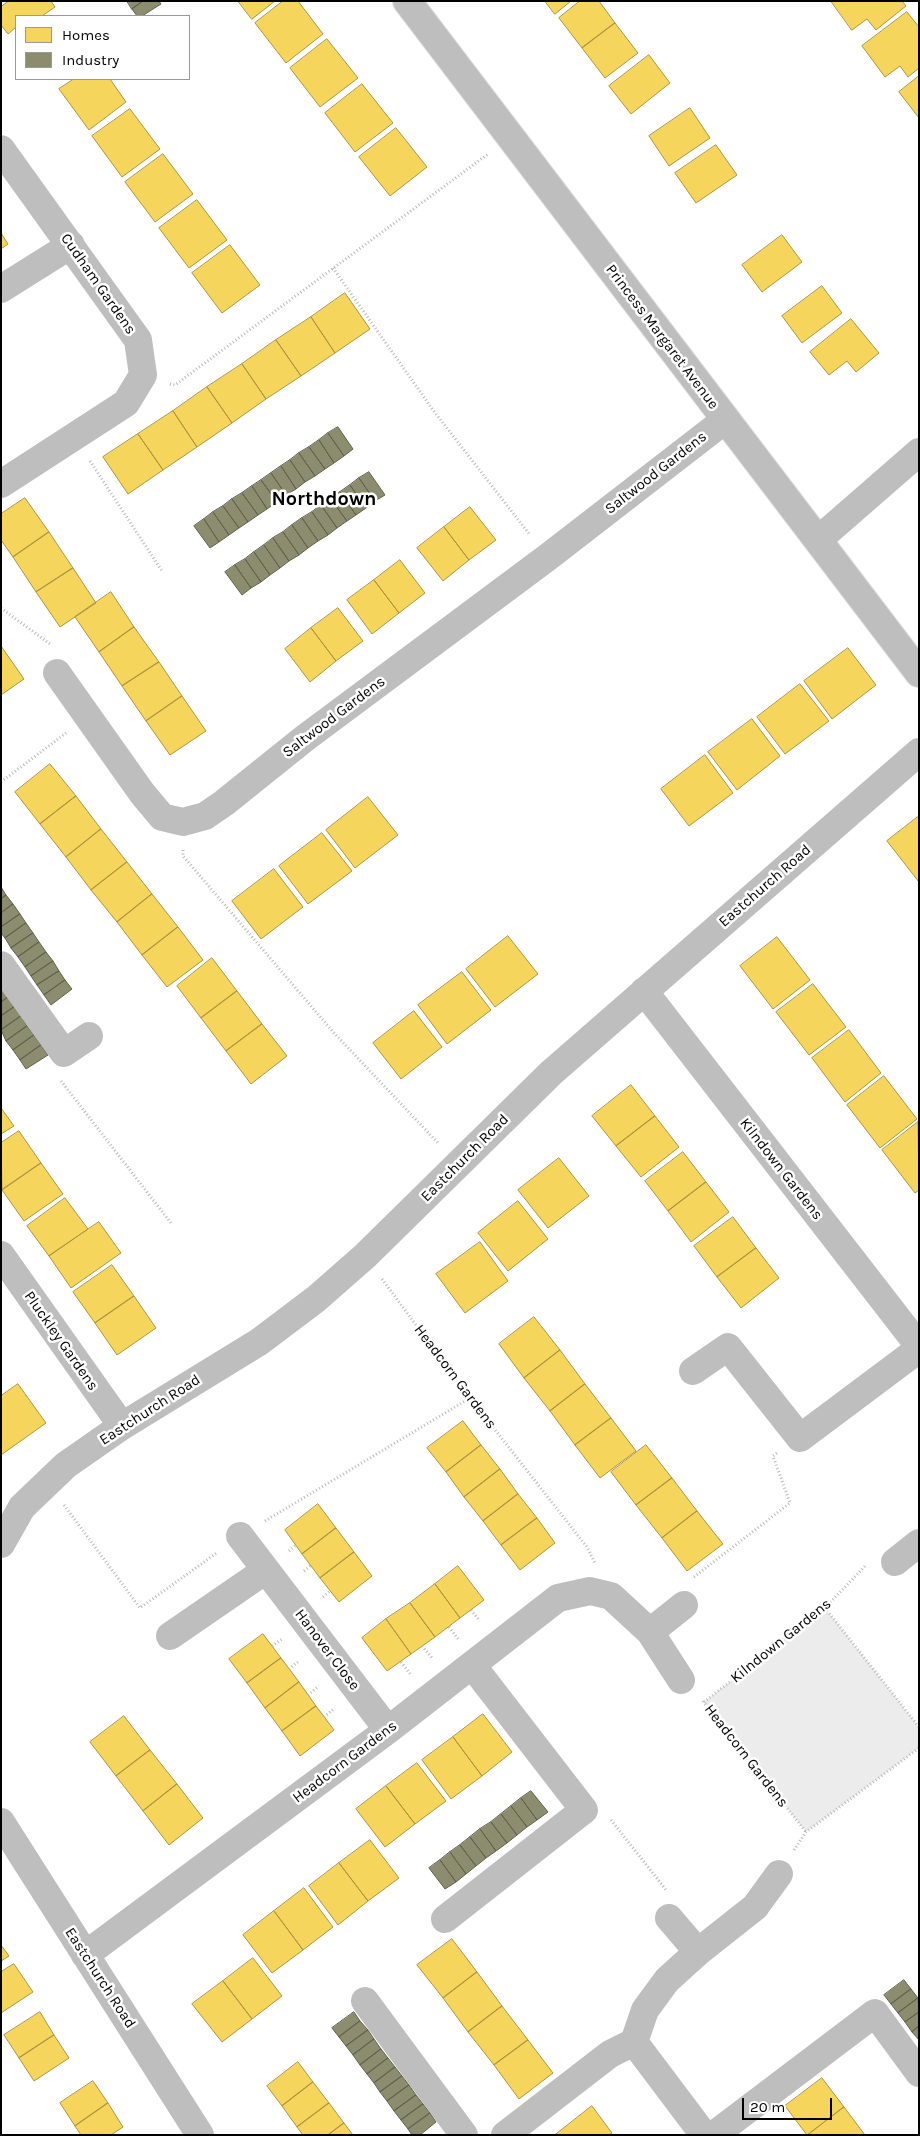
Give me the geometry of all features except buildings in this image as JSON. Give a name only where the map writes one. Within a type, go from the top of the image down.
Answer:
[{"type":"street","name":"Princess Margaret Avenue","points":[[407,1],[919,672]]},
{"type":"street","name":"Cudham Gardens","points":[[1,149],[138,340],[143,375]]},
{"type":"street","points":[[1,289],[71,246]]},
{"type":"street","points":[[1,484],[126,402],[143,375]]},
{"type":"street","name":"Saltwood Gardens","points":[[183,822],[205,816],[224,804],[305,738],[548,557],[725,420]]},
{"type":"street","points":[[818,540],[919,452]]},
{"type":"street","points":[[57,673],[142,793],[162,817],[183,822]]},
{"type":"street","name":"Eastchurch Road","points":[[1,1544],[22,1507],[66,1465],[122,1426],[259,1342],[316,1299],[365,1256],[459,1166],[552,1073],[919,752]]},
{"type":"street","points":[[1,965],[64,1053],[89,1036]]},
{"type":"street","name":"Kilndown Gardens","points":[[644,991],[919,1347]]},
{"type":"street","name":"Pluckley Gardens","points":[[1,1255],[122,1426]]},
{"type":"street","points":[[693,1371],[728,1347],[800,1438],[919,1347]]},
{"type":"street","name":"Hanover Close","points":[[240,1536],[388,1730]]},
{"type":"street","points":[[895,1562],[919,1544]]},
{"type":"street","points":[[170,1636],[266,1570]]},
{"type":"street","name":"Headcorn Gardens","points":[[85,1955],[388,1730],[558,1598],[590,1592],[611,1596]]},
{"type":"street","points":[[611,1596],[650,1632],[681,1680]]},
{"type":"street","points":[[650,1632],[684,1605]]},
{"type":"street","points":[[445,1919],[584,1810],[472,1664]]},
{"type":"street","name":"Eastchurch Road","points":[[1,1822],[200,2135]]},
{"type":"street","points":[[505,2135],[610,2054],[634,2042],[645,2010],[667,1980],[698,1952],[755,1907],[779,1874]]},
{"type":"street","points":[[669,1918],[698,1952]]},
{"type":"street","points":[[365,2001],[464,2135]]},
{"type":"street","points":[[714,2135],[874,2013],[919,2073]]},
{"type":"street","points":[[634,2042],[704,2135]]},
{"type":"path","points":[[143,375],[175,385],[510,137]]},
{"type":"path","points":[[333,268],[433,410],[548,557]]},
{"type":"path","points":[[74,436],[162,571]]},
{"type":"path","points":[[1,608],[71,660],[57,673]]},
{"type":"path","points":[[1,782],[88,717]]},
{"type":"path","points":[[183,822],[183,856],[334,1033],[459,1166]]},
{"type":"path","points":[[64,1053],[54,1071],[67,1091],[171,1223]]},
{"type":"path","name":"Headcorn Gardens","points":[[365,1256],[470,1398],[587,1547],[611,1596]]},
{"type":"path","points":[[684,1605],[676,1590],[790,1502],[773,1456],[800,1438]]},
{"type":"path","name":"Kilndown Gardens","points":[[704,1702],[825,1608],[882,1548],[895,1562]]},
{"type":"path","points":[[825,1608],[919,1726]]},
{"type":"path","name":"Headcorn Gardens","points":[[681,1680],[704,1702],[806,1832]]},
{"type":"path","points":[[779,1874],[806,1832],[919,1748]]},
{"type":"path","points":[[584,1810],[607,1814],[677,1904],[669,1918]]},
{"type":"shaded area","points":[[825,1608],[919,1727],[919,1748],[806,1832],[704,1702]]},
{"type":"district","name":"Northdown","points":[[324,499]]}]
